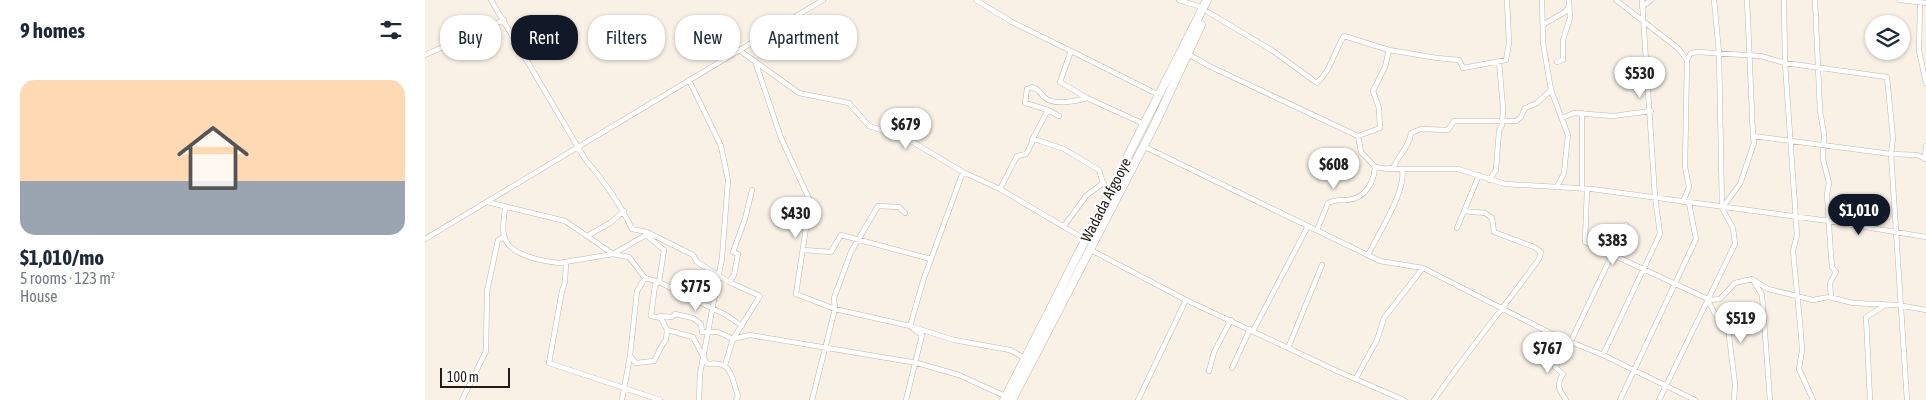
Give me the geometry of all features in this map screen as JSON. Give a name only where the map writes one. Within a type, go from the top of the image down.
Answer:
[{"type":"highway","name":"Wadada Afgooye","points":[[1007,399],[1025,358],[1112,191],[1144,124],[1206,6],[1213,0]]},
{"type":"highway","name":"Wadada Afgooye","points":[[1007,399],[1143,146],[1188,54],[1206,6]]},
{"type":"street","points":[[491,0],[505,20],[578,147],[624,211],[632,229],[693,255],[697,262],[729,282],[760,296],[733,338],[725,365]]},
{"type":"street","points":[[740,49],[823,0]]},
{"type":"street","points":[[976,0],[1012,22],[1159,95]]},
{"type":"street","points":[[1179,0],[1206,6],[1317,83],[1327,74],[1336,48],[1344,36],[1389,50],[1459,60],[1463,68],[1506,60],[1509,43],[1507,0]]},
{"type":"street","points":[[1542,0],[1543,43],[1551,90],[1568,139],[1564,173],[1557,187]]},
{"type":"street","points":[[1557,62],[1563,60],[1563,40],[1570,18],[1569,0]]},
{"type":"street","points":[[1616,0],[1679,49],[1687,60],[1685,167],[1689,187],[1683,202]]},
{"type":"street","points":[[1603,354],[1660,234],[1655,197],[1651,111],[1644,52],[1642,0]]},
{"type":"street","points":[[1642,7],[1651,0]]},
{"type":"street","points":[[1659,400],[1735,244],[1733,228],[1722,208],[1719,53],[1714,0]]},
{"type":"street","points":[[1722,208],[1740,184],[1754,143],[1747,0]]},
{"type":"street","points":[[1784,0],[1785,63],[1797,235],[1793,251],[1802,350],[1799,369],[1813,400]]},
{"type":"street","points":[[1815,0],[1823,159],[1829,183],[1827,194],[1832,267],[1836,272],[1830,283],[1831,297]]},
{"type":"street","points":[[1900,0],[1924,2],[1919,51],[1925,81]]},
{"type":"street","points":[[1544,24],[1565,12],[1569,7]]},
{"type":"street","points":[[425,55],[505,20]]},
{"type":"street","points":[[1188,54],[1215,69],[1358,136],[1380,128],[1379,108],[1373,91],[1385,67],[1389,50]]},
{"type":"street","points":[[740,51],[799,93],[849,103],[869,126],[906,138],[963,172],[1000,189],[1086,240]]},
{"type":"street","points":[[1071,51],[1060,82],[1087,98],[1144,124]]},
{"type":"street","points":[[1687,60],[1694,52],[1751,55],[1785,63],[1887,77],[1893,138],[1891,154],[1907,400]]},
{"type":"street","points":[[425,239],[722,60]]},
{"type":"street","points":[[755,61],[781,138],[810,201],[796,294],[835,309],[930,330],[954,340],[1009,350],[1025,358]]},
{"type":"street","points":[[1489,180],[1496,170],[1499,131],[1502,121],[1499,62]]},
{"type":"street","points":[[689,80],[721,146],[728,180],[726,224],[719,275],[703,355],[699,400]]},
{"type":"street","points":[[1059,116],[1048,110],[1025,103],[1027,89],[1032,87],[1039,89],[1044,97],[1054,101],[1073,102],[1087,98]]},
{"type":"street","points":[[1388,169],[1393,168],[1398,156],[1409,144],[1411,133],[1417,130],[1448,130],[1454,121],[1519,119],[1525,108],[1537,103],[1551,90]]},
{"type":"street","points":[[1000,189],[1013,161],[1017,156],[1026,154],[1039,122],[1048,110]]},
{"type":"street","points":[[1562,118],[1574,113],[1613,116],[1651,111]]},
{"type":"street","points":[[1582,113],[1585,242],[1707,299],[1720,300],[1735,283],[1752,279],[1768,289],[1813,300],[1831,297],[1853,303],[1901,306],[1926,310]]},
{"type":"street","points":[[1358,136],[1361,152],[1375,166],[1388,169],[1445,167],[1479,175],[1505,184],[1585,189],[1655,197],[1722,208],[1829,221],[1926,237]]},
{"type":"street","points":[[1753,136],[1891,154],[1917,155],[1925,159],[1926,146]]},
{"type":"street","points":[[1032,140],[1037,139],[1075,154],[1099,170],[1103,183],[1112,191]]},
{"type":"street","points":[[1143,146],[1368,255],[1387,263],[1423,268],[1564,339],[1603,354],[1695,400]]},
{"type":"street","points":[[1317,230],[1328,203],[1336,199],[1347,200],[1359,196],[1373,183],[1375,166]]},
{"type":"street","points":[[1368,255],[1394,203],[1403,176],[1401,170]]},
{"type":"street","points":[[910,326],[931,259],[963,172]]},
{"type":"street","points":[[1457,228],[1479,175]]},
{"type":"street","points":[[1064,226],[1086,196],[1103,183]]},
{"type":"street","points":[[729,282],[734,275],[738,254],[733,252],[745,219],[751,190]]},
{"type":"street","points":[[487,202],[505,208],[565,221],[613,254]]},
{"type":"street","points":[[1620,400],[1696,240],[1689,203]]},
{"type":"street","points":[[811,400],[835,309],[834,298],[857,240],[877,211],[878,206],[899,207],[905,213]]},
{"type":"street","points":[[505,208],[505,238],[511,247],[521,253],[551,262],[567,262],[613,254],[629,257],[645,278],[659,282],[712,308],[742,326]]},
{"type":"street","points":[[1434,400],[1462,359],[1503,309],[1539,259],[1541,252],[1534,247],[1494,232],[1492,218],[1485,213],[1465,210]]},
{"type":"street","points":[[587,236],[610,224],[624,211]]},
{"type":"street","points":[[1571,342],[1626,225]]},
{"type":"street","points":[[1232,368],[1308,226]]},
{"type":"street","points":[[613,254],[646,234]]},
{"type":"street","points":[[646,234],[664,250],[659,282],[655,285],[651,316]]},
{"type":"street","points":[[804,250],[831,252],[841,235],[931,259]]},
{"type":"street","points":[[462,400],[486,351],[487,290],[493,253],[498,240],[505,238]]},
{"type":"street","points":[[1089,249],[1186,300],[1403,400]]},
{"type":"street","points":[[567,262],[565,282],[561,291],[549,363],[660,400]]},
{"type":"street","points":[[1288,348],[1322,265]]},
{"type":"street","points":[[1356,378],[1377,340],[1384,318],[1423,268]]},
{"type":"street","points":[[622,400],[630,356],[637,291],[645,278]]},
{"type":"street","points":[[1752,279],[1762,295],[1770,400]]},
{"type":"street","points":[[1707,299],[1715,314],[1728,328],[1734,375],[1734,400]]},
{"type":"street","points":[[1138,400],[1186,300]]},
{"type":"street","points":[[1870,400],[1866,317],[1885,306]]},
{"type":"street","points":[[651,316],[672,317],[675,314],[693,318],[701,324],[702,332],[718,332],[733,338],[750,335],[826,346],[917,363],[959,375],[1007,399]]},
{"type":"street","points":[[630,356],[636,363],[654,361],[660,352],[661,345],[667,340],[667,330],[661,318],[651,316]]},
{"type":"street","points":[[1209,371],[1214,352],[1230,326],[1231,320]]},
{"type":"street","points":[[906,400],[917,363],[922,335],[910,326]]},
{"type":"street","points":[[667,330],[693,337],[707,364],[725,365],[730,369],[738,396],[736,400]]},
{"type":"street","points":[[1564,339],[1565,351],[1555,367],[1563,374],[1558,383],[1566,400]]}]
